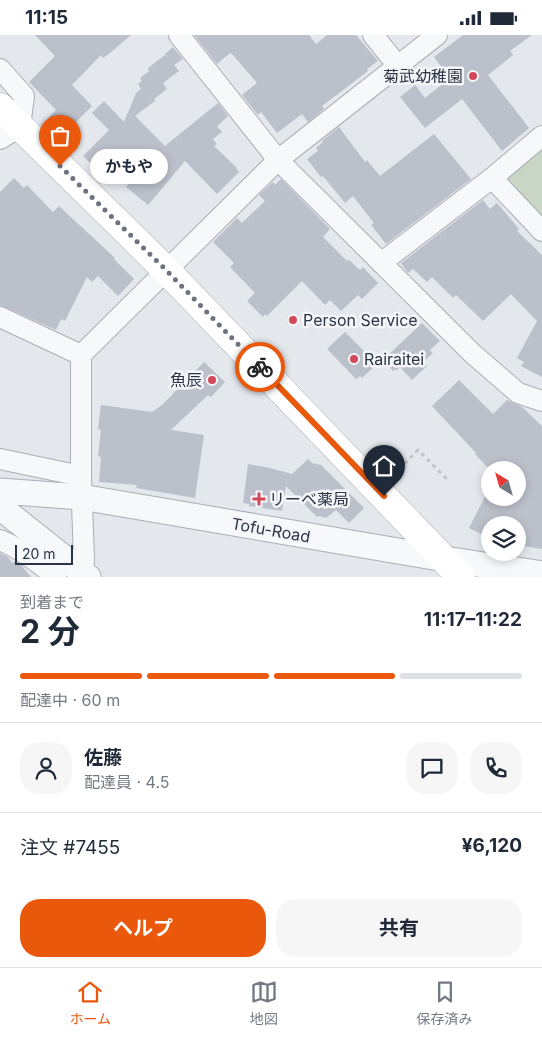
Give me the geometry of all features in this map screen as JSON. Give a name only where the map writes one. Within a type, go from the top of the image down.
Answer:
[{"type":"main road","points":[[0,107],[10,133],[166,270],[453,568]]},
{"type":"street","points":[[179,35],[278,160],[473,355],[518,393],[542,401]]},
{"type":"street","points":[[373,35],[398,66]]},
{"type":"street","points":[[84,576],[81,486],[81,355],[278,160],[437,35]]},
{"type":"street","points":[[0,69],[24,96],[10,133]]},
{"type":"street","points":[[381,263],[492,179],[542,136]]},
{"type":"street","points":[[492,179],[542,231]]},
{"type":"street","points":[[0,317],[81,355]]},
{"type":"street","points":[[0,459],[81,486]]},
{"type":"street","name":"Tofu-Road","points":[[0,491],[81,486],[453,568],[542,574]]},
{"type":"street","points":[[0,507],[84,576]]},
{"type":"street","points":[[0,540],[44,567],[56,577]]},
{"type":"path","points":[[392,475],[418,451],[448,480]]},
{"type":"green space","points":[[542,148],[542,220],[506,184],[506,176]]},
{"type":"building","points":[[35,35],[131,35],[103,58],[101,55],[72,85],[92,106],[65,133],[49,117],[56,110],[29,82],[55,56]]},
{"type":"building","points":[[194,35],[309,35],[316,44],[327,35],[356,35],[378,61],[367,69],[368,71],[322,106],[324,109],[308,122],[302,114],[277,133],[261,112],[258,115],[242,95],[257,83],[230,53],[217,64]]},
{"type":"building","points":[[463,35],[532,35],[510,51],[513,55],[488,75],[529,128],[502,151],[462,99],[425,128],[400,97],[415,85],[425,98],[450,78],[434,57]]},
{"type":"building","points":[[173,47],[183,59],[174,65],[179,71],[163,83],[167,89],[135,116],[165,146],[218,103],[228,116],[217,126],[222,132],[213,139],[217,144],[214,146],[239,172],[217,194],[185,161],[148,205],[126,187],[131,181],[110,160],[99,171],[83,156],[109,130],[92,113],[104,101],[124,122],[136,93],[141,89],[138,84],[142,81],[140,78],[149,71],[148,68],[165,55],[169,59],[165,54]]},
{"type":"building","points":[[339,127],[365,162],[367,160],[380,176],[434,134],[471,179],[386,244],[371,225],[374,223],[353,196],[345,203],[307,159],[318,151],[316,148],[322,141]]},
{"type":"building","points":[[14,178],[24,188],[27,185],[53,212],[59,206],[115,258],[134,279],[118,296],[98,276],[92,282],[87,277],[65,321],[61,319],[56,330],[0,305],[0,192]]},
{"type":"building","points":[[281,179],[330,229],[323,237],[347,261],[349,260],[360,270],[363,267],[378,283],[362,299],[358,295],[341,311],[330,300],[325,305],[302,281],[267,316],[265,314],[263,317],[247,301],[255,293],[230,267],[234,263],[213,242],[237,218],[242,223],[265,201],[259,195],[273,182],[275,185]]},
{"type":"building","points":[[483,200],[490,209],[497,203],[519,229],[517,231],[542,255],[542,377],[521,366],[524,362],[517,358],[537,321],[511,294],[483,321],[456,295],[453,298],[432,277],[427,282],[413,269],[408,273],[401,263]]},
{"type":"building","points":[[422,323],[440,341],[430,350],[433,353],[423,362],[427,366],[412,380],[400,367],[393,371],[383,360]]},
{"type":"building","points":[[345,332],[377,364],[362,378],[360,376],[356,379],[327,349]]},
{"type":"building","points":[[204,362],[225,382],[211,397],[208,395],[171,430],[204,435],[195,498],[136,488],[137,485],[99,482],[101,457],[98,456],[101,430],[98,429],[101,405],[152,412],[162,405]]},
{"type":"building","points":[[459,380],[493,414],[507,400],[522,407],[542,426],[542,549],[526,546],[526,516],[481,516],[481,534],[469,528],[481,505],[526,506],[526,461],[482,461],[432,406]]},
{"type":"building","points":[[308,459],[312,463],[321,465],[364,508],[349,523],[336,510],[326,518],[317,517],[286,486],[282,511],[249,506],[249,504],[243,503],[248,464],[292,474]]},
{"type":"building","points":[[0,553],[8,557],[12,563],[15,561],[21,565],[31,577],[0,577]]},
{"type":"way so far","points":[[60,166],[166,270],[260,367]]},
{"type":"place","name":"菊武幼稚園","points":[[473,76]]},
{"type":"place","name":"かもや","points":[[60,166]]},
{"type":"place","name":"Person Service","points":[[293,320]]},
{"type":"place","name":"Rairaitei","points":[[354,359]]},
{"type":"place","name":"魚辰","points":[[212,380]]},
{"type":"place","name":"リーベ薬局","points":[[259,499]]},
{"type":"route","points":[[260,367],[384,496]]}]
